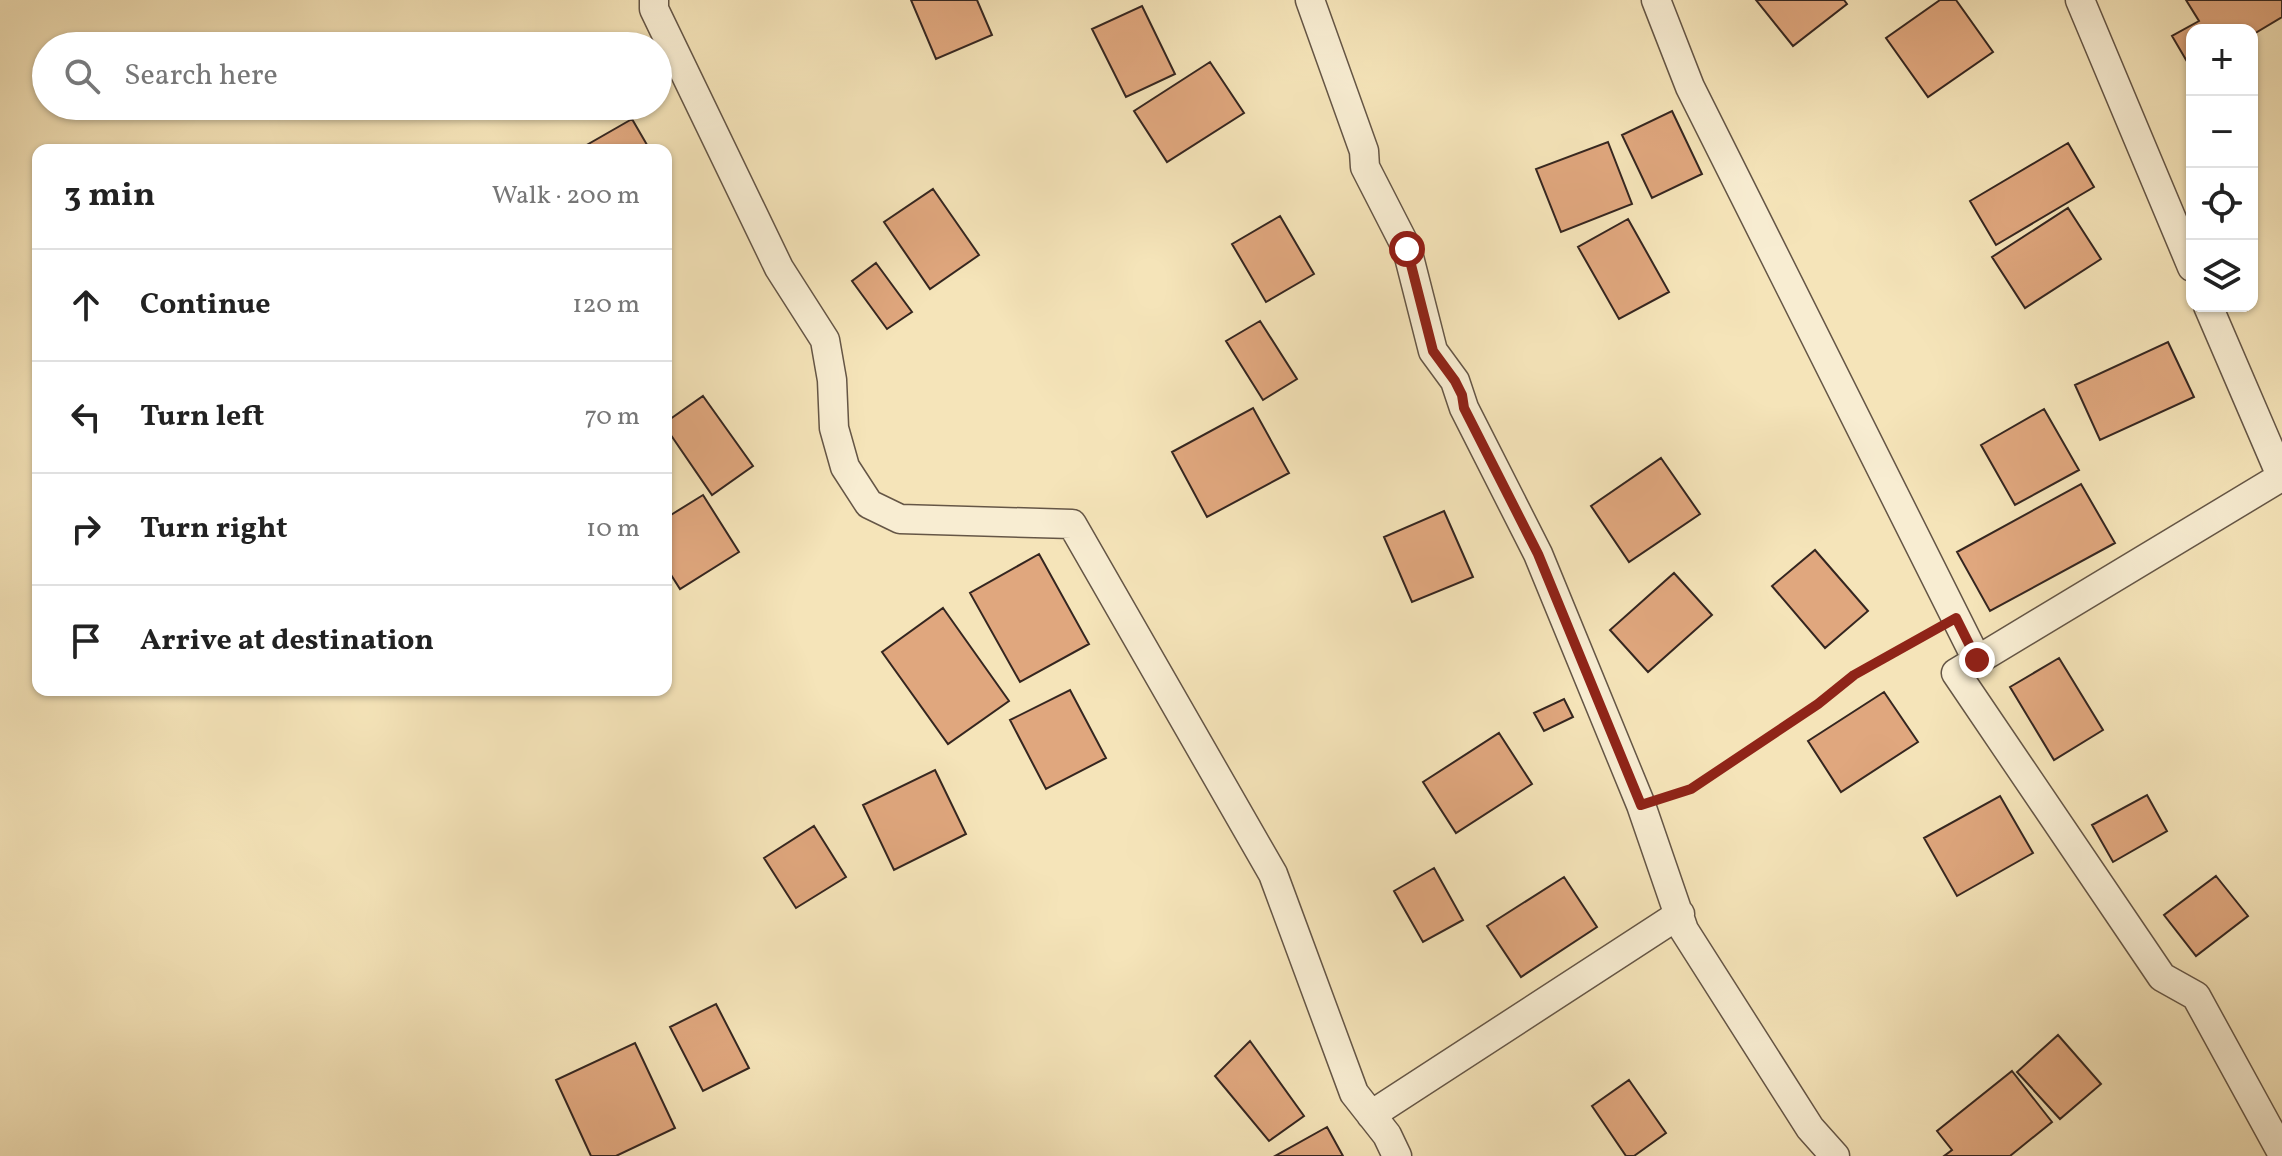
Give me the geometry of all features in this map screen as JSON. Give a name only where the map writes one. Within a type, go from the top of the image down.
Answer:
[{"type":"street","points":[[654,0],[654,9],[665,32]]},
{"type":"street","points":[[1310,0],[1364,151],[1365,167],[1407,249],[1433,351],[1455,381],[1464,408],[1538,554],[1641,805],[1684,930],[1810,1128],[1835,1156]]},
{"type":"street","points":[[1656,0],[1690,87],[1977,660]]},
{"type":"street","points":[[2080,0],[2186,253]]},
{"type":"street","points":[[672,46],[779,268],[825,340],[832,380],[834,428],[845,467],[869,504],[900,519],[1072,524],[1273,874],[1354,1093],[1387,1135],[1397,1156]]},
{"type":"street","points":[[2211,312],[2282,478],[1956,673],[2162,977],[2196,996],[2282,1153]]},
{"type":"street","points":[[1371,1115],[1680,914]]},
{"type":"path","points":[[1641,805],[1691,789],[1818,704],[1854,675],[1956,618]]},
{"type":"building","points":[[911,0],[977,0],[992,35],[936,59]]},
{"type":"building","points":[[1756,0],[1844,0],[1847,4],[1793,46]]},
{"type":"building","points":[[1940,0],[1956,0],[1993,52],[1928,97],[1886,38]]},
{"type":"building","points":[[2186,0],[2282,0],[2282,17],[2258,31],[2258,24],[2194,24],[2199,21]]},
{"type":"building","points":[[1142,6],[1175,74],[1126,97],[1092,29]]},
{"type":"building","points":[[2186,28],[2186,60],[2172,36]]},
{"type":"building","points":[[1210,62],[1244,113],[1167,162],[1134,111]]},
{"type":"building","points":[[1672,111],[1702,174],[1652,198],[1622,135]]},
{"type":"building","points":[[633,120],[647,144],[588,144]]},
{"type":"building","points":[[1608,142],[1632,204],[1561,232],[1536,169]]},
{"type":"building","points":[[2068,143],[2094,187],[1996,245],[1970,201]]},
{"type":"building","points":[[933,189],[979,255],[930,289],[884,222]]},
{"type":"building","points":[[2068,208],[2101,259],[2025,308],[1992,257]]},
{"type":"building","points":[[1280,216],[1314,274],[1266,302],[1232,244]]},
{"type":"building","points":[[1628,219],[1669,292],[1619,319],[1578,247]]},
{"type":"building","points":[[876,263],[912,312],[887,329],[852,281]]},
{"type":"building","points":[[1260,321],[1297,379],[1263,400],[1226,341]]},
{"type":"building","points":[[2168,342],[2194,397],[2100,440],[2075,385]]},
{"type":"building","points":[[703,396],[753,466],[712,495],[672,437],[672,418]]},
{"type":"building","points":[[1253,408],[1289,473],[1207,517],[1172,452]]},
{"type":"building","points":[[2044,409],[2079,470],[2015,505],[1981,445]]},
{"type":"building","points":[[1661,458],[1700,514],[1629,562],[1591,506]]},
{"type":"building","points":[[2081,484],[2115,543],[1990,611],[1957,552]]},
{"type":"building","points":[[703,495],[739,552],[680,589],[672,576],[672,514]]},
{"type":"building","points":[[1444,511],[1473,577],[1412,602],[1384,537]]},
{"type":"building","points":[[1815,550],[1868,611],[1825,648],[1772,586]]},
{"type":"building","points":[[1039,554],[1089,644],[1020,682],[970,593]]},
{"type":"building","points":[[1674,573],[1712,615],[1648,672],[1610,630]]},
{"type":"building","points":[[943,608],[1009,701],[948,744],[882,652]]},
{"type":"building","points":[[2059,658],[2103,730],[2054,760],[2010,687]]},
{"type":"building","points":[[1070,690],[1106,758],[1046,789],[1010,720]]},
{"type":"building","points":[[1884,692],[1918,742],[1841,792],[1808,741]]},
{"type":"building","points":[[1564,699],[1573,717],[1544,731],[1534,713]]},
{"type":"building","points":[[1499,733],[1532,784],[1456,833],[1423,782]]},
{"type":"building","points":[[935,770],[966,834],[894,870],[863,805]]},
{"type":"building","points":[[2147,795],[2167,831],[2113,862],[2092,825]]},
{"type":"building","points":[[2000,796],[2033,853],[1957,896],[1924,838]]},
{"type":"building","points":[[814,826],[846,877],[796,908],[764,858]]},
{"type":"building","points":[[1434,868],[1463,920],[1423,942],[1394,891]]},
{"type":"building","points":[[2216,876],[2248,916],[2196,956],[2164,915]]},
{"type":"building","points":[[1564,877],[1597,927],[1521,977],[1487,926]]},
{"type":"building","points":[[716,1004],[749,1068],[703,1091],[670,1027]]},
{"type":"building","points":[[2058,1035],[2101,1084],[2060,1119],[2017,1072]]},
{"type":"building","points":[[1250,1041],[1304,1116],[1269,1141],[1215,1076]]},
{"type":"building","points":[[635,1043],[675,1128],[616,1156],[591,1156],[556,1080]]},
{"type":"building","points":[[2012,1071],[2052,1122],[2010,1156],[1944,1156],[1952,1150],[1937,1131]]},
{"type":"building","points":[[1629,1080],[1666,1133],[1634,1156],[1626,1156],[1592,1106]]},
{"type":"building","points":[[1327,1127],[1343,1156],[1275,1156]]},
{"type":"route","points":[[1407,249],[1433,351],[1455,381],[1464,408],[1538,554],[1641,805],[1691,789],[1818,704],[1854,675],[1956,618],[1977,660]]}]
